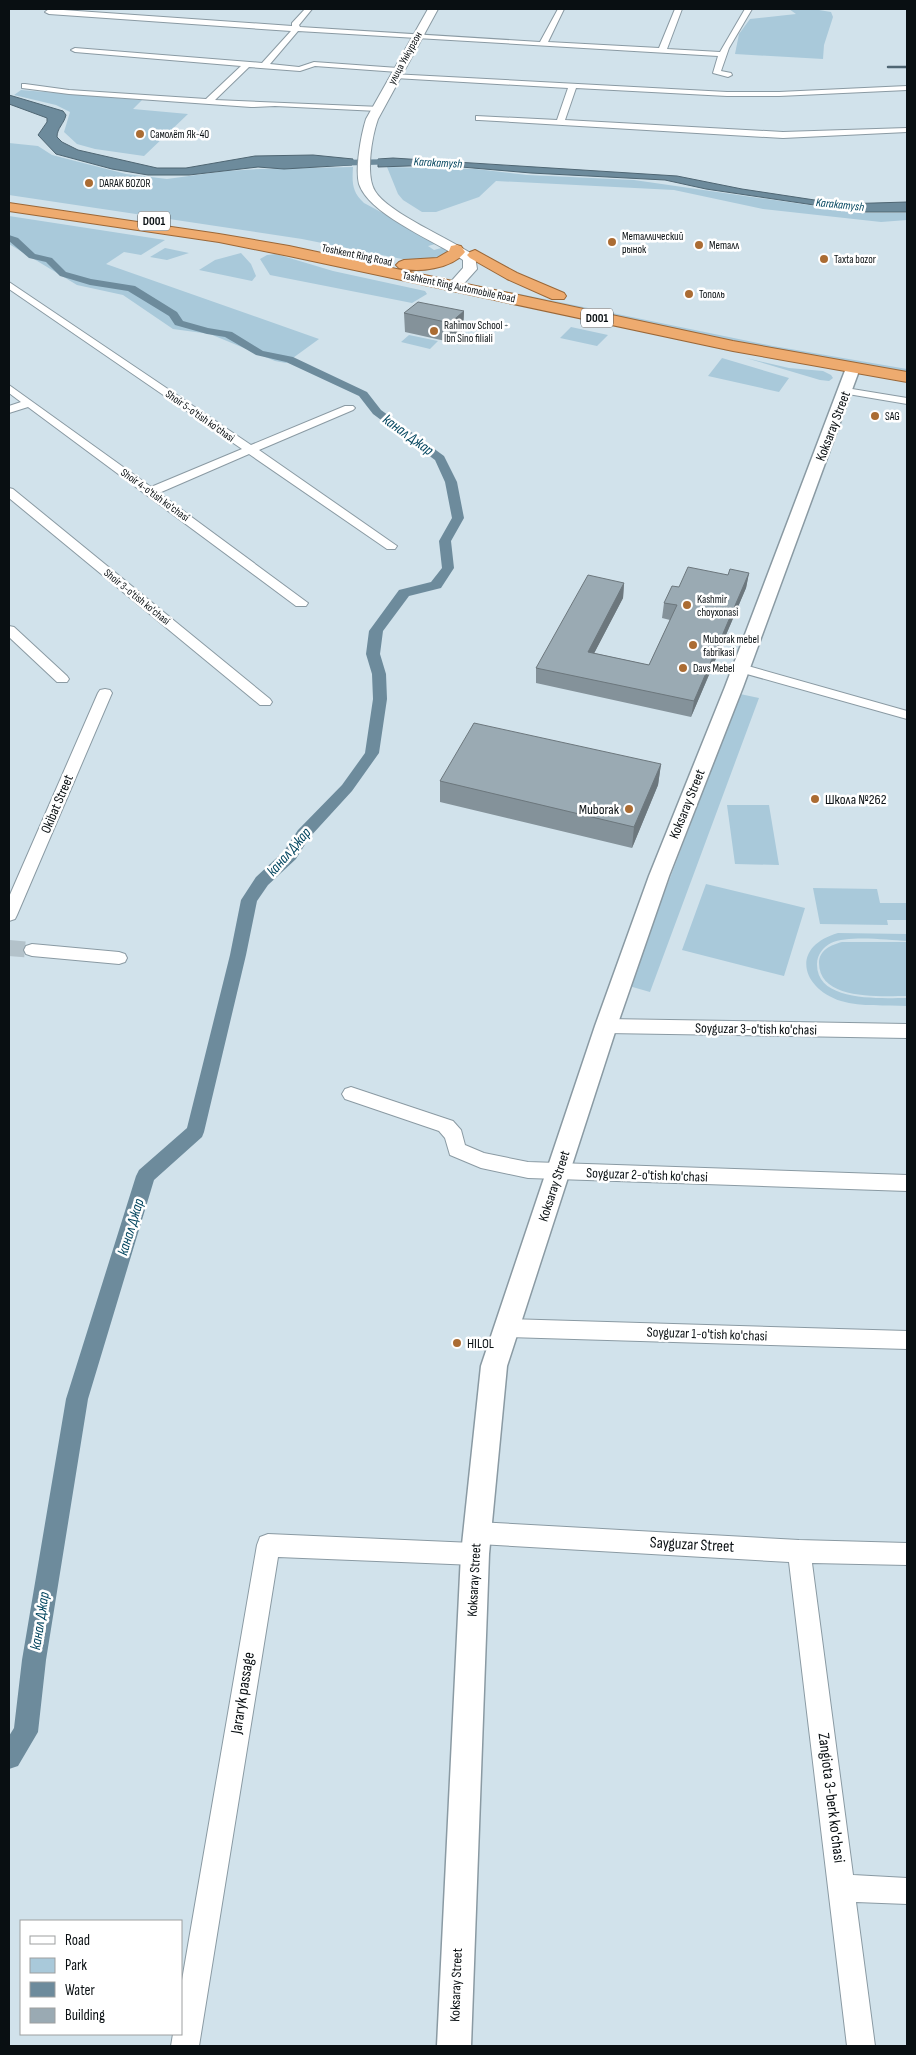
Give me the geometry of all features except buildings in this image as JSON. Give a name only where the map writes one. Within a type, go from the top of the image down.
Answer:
[{"type":"highway","name":"Tashkent Ring Automobile Road","points":[[9,200],[293,247],[464,283],[733,346],[850,380],[907,377]]},
{"type":"highway","name":"Tashkent Ring Automobile Road","points":[[9,207],[209,237],[293,247]]},
{"type":"highway","name":"Toshkent Ring Road","points":[[293,247],[404,265],[464,283],[564,298]]},
{"type":"highway","points":[[404,265],[443,261],[454,256],[457,252],[456,249]]},
{"type":"highway","points":[[475,255],[512,276],[564,298]]},
{"type":"highway","name":"D001","points":[[564,298],[746,337],[907,364]]},
{"type":"main road","name":"улица Ункургон","points":[[367,171],[368,150],[378,109],[433,9]]},
{"type":"main road","points":[[367,171],[368,188],[381,205],[467,256],[471,262],[464,283]]},
{"type":"main road","points":[[367,171],[372,187],[385,204],[475,255],[481,266],[464,283]]},
{"type":"street","points":[[53,9],[49,12],[182,17],[416,37],[723,54]]},
{"type":"street","points":[[263,67],[297,28],[295,25],[309,9]]},
{"type":"street","points":[[543,44],[561,9]]},
{"type":"street","points":[[662,51],[679,9]]},
{"type":"street","points":[[728,75],[717,73],[723,54],[748,9]]},
{"type":"street","points":[[74,50],[263,67],[300,69],[314,64],[397,73],[573,86],[727,94],[779,94],[907,88]]},
{"type":"street","points":[[208,102],[247,65]]},
{"type":"street","points":[[25,86],[69,92],[251,105],[275,104],[378,109]]},
{"type":"street","points":[[560,123],[573,86]]},
{"type":"street","points":[[479,118],[783,135],[907,130]]},
{"type":"street","name":"Shoir 5-o'tish ko'chasi","points":[[9,284],[391,546]]},
{"type":"street","points":[[850,380],[907,400]]},
{"type":"street","name":"Koksaray Street","points":[[454,2046],[476,1544],[494,1366],[606,1026],[664,864],[741,668],[850,380]]},
{"type":"street","name":"Shoir 4-o'tish ko'chasi","points":[[9,388],[301,603]]},
{"type":"street","points":[[9,410],[29,403]]},
{"type":"street","points":[[150,492],[349,408]]},
{"type":"street","name":"Shoir 3-o'tish ko'chasi","points":[[9,492],[265,702]]},
{"type":"street","points":[[9,630],[62,679]]},
{"type":"street","points":[[741,668],[907,715]]},
{"type":"street","name":"Okibat Street","points":[[9,915],[105,693]]},
{"type":"street","points":[[32,950],[120,958]]},
{"type":"street","name":"Soyguzar 3-o'tish ko'chasi","points":[[606,1026],[907,1031]]},
{"type":"street","name":"Soyguzar 2-o'tish ko'chasi","points":[[351,1094],[446,1126],[454,1135],[458,1150],[481,1160],[528,1170],[907,1183]]},
{"type":"street","name":"Soyguzar 1-o'tish ko'chasi","points":[[507,1328],[907,1340]]},
{"type":"street","name":"Sayguzar Street","points":[[476,1544],[907,1554]]},
{"type":"street","name":"Jararyk passage","points":[[185,2046],[268,1545],[476,1544]]},
{"type":"street","name":"Zangiota 3-berk ko'chasi","points":[[799,1551],[861,2046]]},
{"type":"street","points":[[842,1888],[907,1891]]},
{"type":"green space","points":[[789,9],[813,9],[831,12],[833,17],[824,45],[823,59],[735,54],[739,34],[750,19],[796,14]]},
{"type":"green space","points":[[21,90],[142,100],[133,109],[188,114],[144,156],[95,149],[77,144],[64,132],[70,112],[56,105],[14,95]]},
{"type":"green space","points":[[9,143],[38,146],[52,155],[126,174],[167,179],[226,171],[353,167],[354,187],[357,195],[364,203],[439,243],[428,246],[434,250],[445,247],[448,251],[444,257],[417,262],[302,239],[9,195]]},
{"type":"green space","points":[[387,167],[476,169],[527,175],[634,180],[864,213],[907,213],[907,220],[881,222],[763,209],[674,190],[496,181],[479,197],[436,212],[422,212],[403,200],[398,194]]},
{"type":"green space","points":[[9,216],[165,240],[141,255],[124,252],[106,264],[319,339],[286,363],[275,361],[210,334],[173,329],[123,295],[77,285],[9,244]]},
{"type":"green space","points":[[165,248],[189,253],[167,260],[150,257]]},
{"type":"green space","points":[[241,253],[251,264],[256,276],[252,281],[199,270],[215,260]]},
{"type":"green space","points":[[276,254],[333,271],[425,291],[427,294],[412,303],[270,275],[260,259],[267,255]]},
{"type":"green space","points":[[476,285],[773,346],[907,369],[907,372],[769,349],[473,287]]},
{"type":"green space","points":[[571,327],[608,335],[597,346],[560,338]]},
{"type":"green space","points":[[409,335],[438,341],[430,349],[401,342]]},
{"type":"green space","points":[[722,358],[789,378],[779,392],[708,376]]},
{"type":"green space","points":[[746,358],[789,368],[823,371],[833,378],[829,381],[820,380]]},
{"type":"green space","points":[[740,694],[759,698],[650,992],[629,986]]},
{"type":"green space","points":[[727,805],[769,805],[779,865],[735,864]]},
{"type":"green space","points":[[706,884],[805,908],[784,976],[682,950]]},
{"type":"green space","points":[[813,888],[877,889],[880,903],[907,903],[907,920],[887,920],[888,925],[820,924]]},
{"type":"green space","points":[[838,933],[907,934],[907,941],[848,939],[831,943],[821,952],[817,964],[820,977],[827,986],[838,992],[867,998],[907,998],[907,1006],[849,1003],[827,995],[817,987],[806,967],[807,957],[823,939]]},
{"type":"green space","points":[[842,942],[907,942],[907,996],[854,994],[829,984],[822,975],[819,963],[820,958],[823,951]]},
{"type":"water","points":[[9,95],[63,111],[66,115],[57,137],[62,142],[78,150],[157,168],[186,168],[255,156],[313,155],[353,159],[352,165],[284,169],[258,167],[189,175],[148,175],[112,169],[56,154],[38,135],[47,122],[47,118],[9,104]]},
{"type":"water","points":[[393,158],[677,176],[742,189],[841,204],[907,202],[907,212],[866,212],[841,209],[706,189],[665,180],[531,173],[438,165],[378,167],[378,159]]},
{"type":"waterway","points":[[888,67],[907,67]]},
{"type":"waterway","name":"Karakamysh","points":[[329,163],[400,162]]},
{"type":"waterway","name":"канал Джар","points":[[9,238],[15,240],[32,256],[49,260],[63,274],[90,282],[131,288],[173,314],[179,323],[207,331],[228,334],[260,353],[289,359],[363,394],[377,412],[440,458],[451,482],[458,518],[445,541],[448,568],[436,585],[404,593],[376,631],[373,654],[379,674],[380,699],[372,753],[347,788],[303,834],[290,855],[262,881],[249,900],[238,955],[195,1132],[146,1176],[77,1399],[34,1660],[26,1732],[9,1757]]},
{"type":"tunnel","points":[[9,948],[32,950]]},
{"type":"place","name":"Самолёт Як-40","points":[[140,134]]},
{"type":"place","name":"DARAK BOZOR","points":[[89,183]]},
{"type":"place","name":"Металлический рынок","points":[[612,242]]},
{"type":"place","name":"Металл","points":[[699,245]]},
{"type":"place","name":"Taxta bozor","points":[[824,259]]},
{"type":"place","name":"Тополь","points":[[689,294]]},
{"type":"place","name":"Rahimov School - Ibn Sino filiali","points":[[434,331]]},
{"type":"place","name":"SAG","points":[[875,416]]},
{"type":"place","name":"Kashmir choyxonasi","points":[[687,605]]},
{"type":"place","name":"Muborak mebel fabrikasi","points":[[693,645]]},
{"type":"place","name":"Davs Mebel","points":[[683,668]]},
{"type":"place","name":"Школа №262","points":[[815,799]]},
{"type":"place","name":"Muborak","points":[[629,809]]},
{"type":"place","name":"HILOL","points":[[457,1343]]}]
